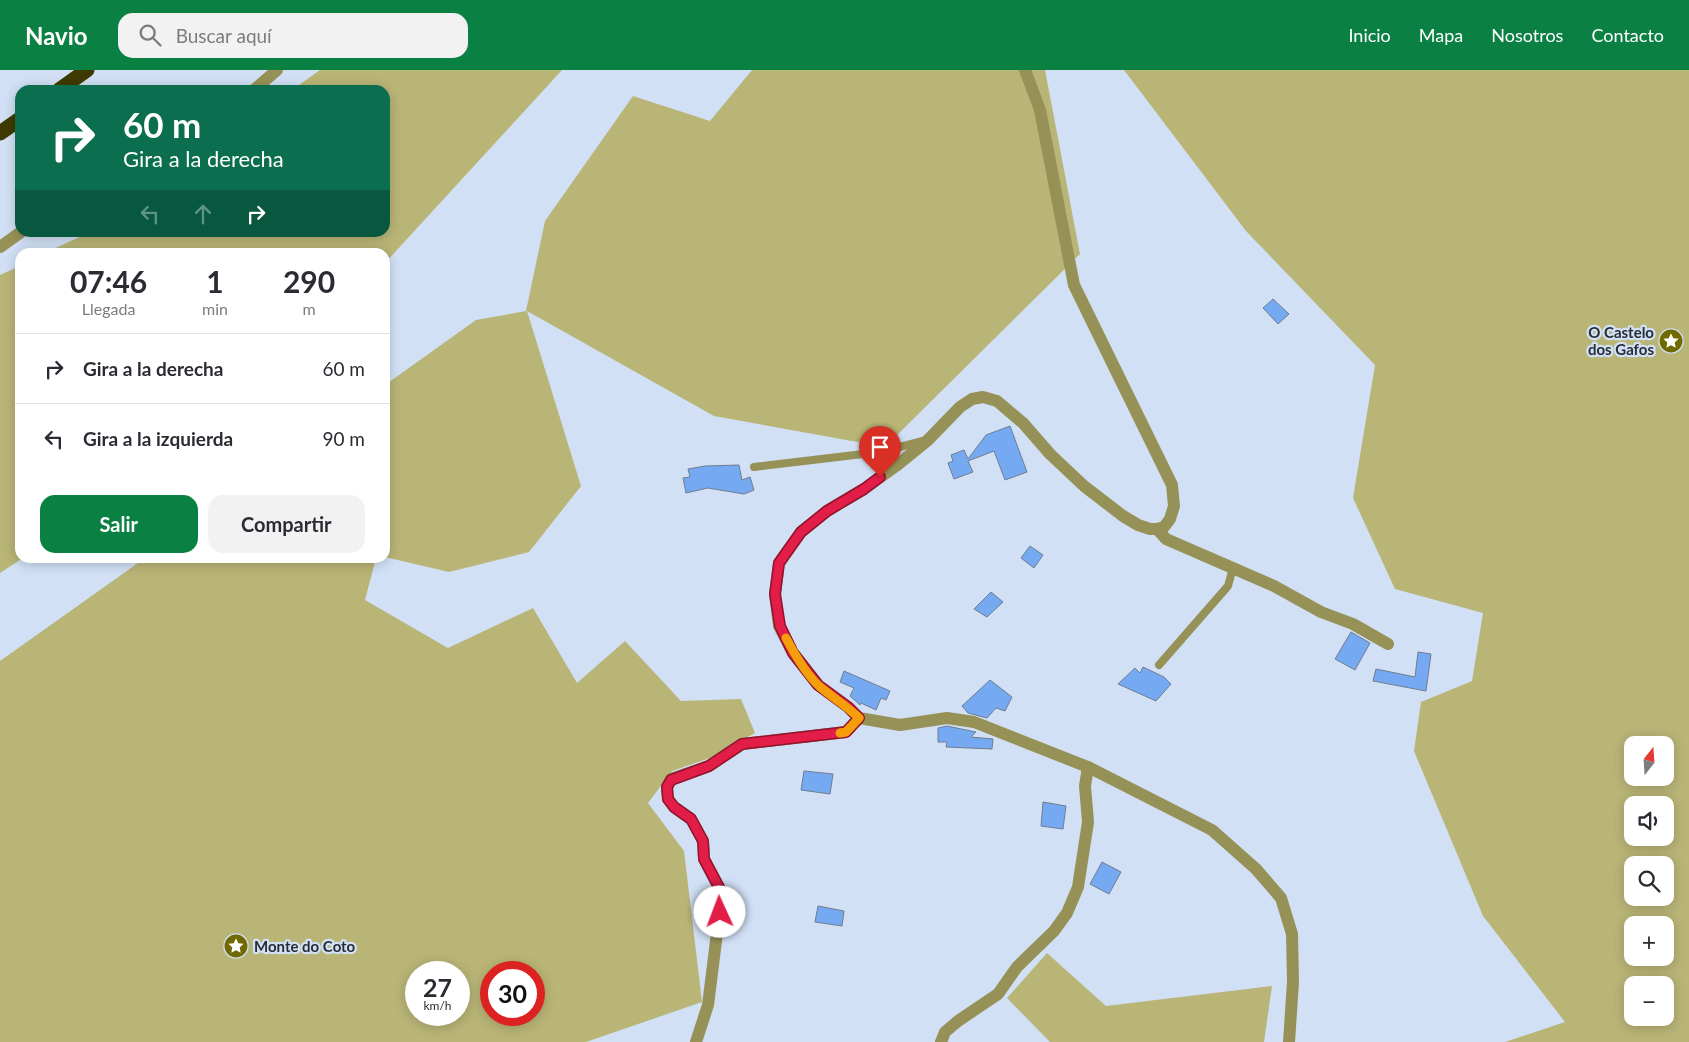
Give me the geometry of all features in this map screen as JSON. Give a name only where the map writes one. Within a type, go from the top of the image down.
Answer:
[{"type":"highway","points":[[67,85],[87,70]]},
{"type":"highway","points":[[0,133],[15,122]]},
{"type":"street","points":[[260,85],[277,70]]},
{"type":"street","points":[[1025,70],[1040,110],[1074,285],[1172,485],[1174,506],[1170,519],[1164,527],[1158,530],[1150,529],[1123,516],[1084,486],[1050,454],[1023,423],[997,401],[983,398],[972,399],[960,407],[928,440],[864,489],[827,511],[801,532],[779,563],[775,594],[780,626],[793,653],[818,685],[848,707],[859,718],[900,725],[947,718],[974,722],[1088,768],[1212,830],[1256,869],[1281,898],[1292,934],[1293,982],[1289,1042]]},
{"type":"street","points":[[0,247],[15,237]]},
{"type":"street","points":[[1158,530],[1166,539],[1274,586],[1321,612],[1353,624],[1388,644]]},
{"type":"street","points":[[696,1042],[708,1005],[722,893],[704,859],[703,841],[691,819],[674,807],[668,799],[667,787],[671,780],[709,766],[742,744],[846,732],[859,718]]},
{"type":"street","points":[[941,1042],[945,1032],[958,1021],[998,994],[1017,967],[1054,931],[1067,913],[1078,887],[1088,822],[1086,786],[1088,768]]},
{"type":"lane","points":[[754,467],[880,452],[928,440]]},
{"type":"lane","points":[[1159,665],[1228,586],[1233,568]]},
{"type":"shaded area","points":[[320,70],[562,70],[390,258],[390,248],[56,248],[79,237],[390,237],[390,85],[299,85]]},
{"type":"shaded area","points":[[752,70],[1045,70],[1080,254],[885,447],[714,416],[527,311],[581,486],[529,552],[449,572],[390,558],[390,381],[476,320],[526,311],[545,221],[633,96],[710,121]]},
{"type":"shaded area","points":[[1124,70],[1689,70],[1689,1042],[1505,1042],[1565,1022],[1483,916],[1414,751],[1421,702],[1472,681],[1483,613],[1395,589],[1353,498],[1375,365],[1246,231]]},
{"type":"shaded area","points":[[15,268],[15,563],[0,573],[0,275]]},
{"type":"shaded area","points":[[138,563],[375,563],[365,600],[448,648],[533,608],[577,683],[625,641],[681,701],[741,699],[755,733],[710,758],[672,771],[648,803],[684,851],[702,1002],[586,1042],[0,1042],[0,661]]},
{"type":"shaded area","points":[[1047,953],[1106,1006],[1272,986],[1264,1042],[1050,1042],[1007,998]]},
{"type":"building","points":[[1273,299],[1289,314],[1278,324],[1263,308]]},
{"type":"building","points":[[1010,426],[1027,472],[1005,480],[994,451],[968,461],[973,472],[954,479],[948,463],[953,461],[951,455],[964,450],[968,459],[986,435]]},
{"type":"building","points":[[739,465],[742,480],[750,477],[754,490],[744,494],[708,488],[686,493],[683,478],[690,477],[688,469],[705,466]]},
{"type":"building","points":[[1030,546],[1043,555],[1034,568],[1021,558]]},
{"type":"building","points":[[991,592],[1003,602],[987,617],[974,609]]},
{"type":"building","points":[[1351,632],[1370,643],[1355,670],[1335,659]]},
{"type":"building","points":[[1418,652],[1431,654],[1426,691],[1373,681],[1376,669],[1415,677]]},
{"type":"building","points":[[1143,667],[1164,677],[1171,684],[1156,701],[1118,684],[1135,668],[1140,673]]},
{"type":"building","points":[[844,671],[890,691],[886,700],[881,698],[876,710],[861,703],[860,705],[850,696],[854,688],[840,682]]},
{"type":"building","points":[[990,680],[1012,697],[1005,711],[996,708],[987,718],[968,713],[962,706]]},
{"type":"building","points":[[947,726],[976,732],[971,737],[993,739],[992,749],[946,747],[947,742],[938,742],[938,728]]},
{"type":"building","points":[[804,771],[833,774],[830,794],[801,790]]},
{"type":"building","points":[[1043,802],[1066,806],[1063,829],[1041,826]]},
{"type":"building","points":[[1102,862],[1121,872],[1109,894],[1090,884]]},
{"type":"building","points":[[818,906],[844,911],[842,926],[815,922]]},
{"type":"slow traffic","points":[[786,638],[793,653],[818,685],[848,707],[859,718],[846,732],[840,733]]},
{"type":"place","name":"O Castelo dos Gafos","points":[[1671,341]]},
{"type":"place","name":"Monte do Coto","points":[[236,946]]},
{"type":"route","points":[[720,912],[722,893],[704,859],[703,841],[691,819],[674,807],[668,799],[667,787],[671,780],[709,766],[742,744],[846,732],[859,718],[848,707],[818,685],[793,653],[780,626],[775,594],[779,563],[801,532],[827,511],[880,477]]}]
